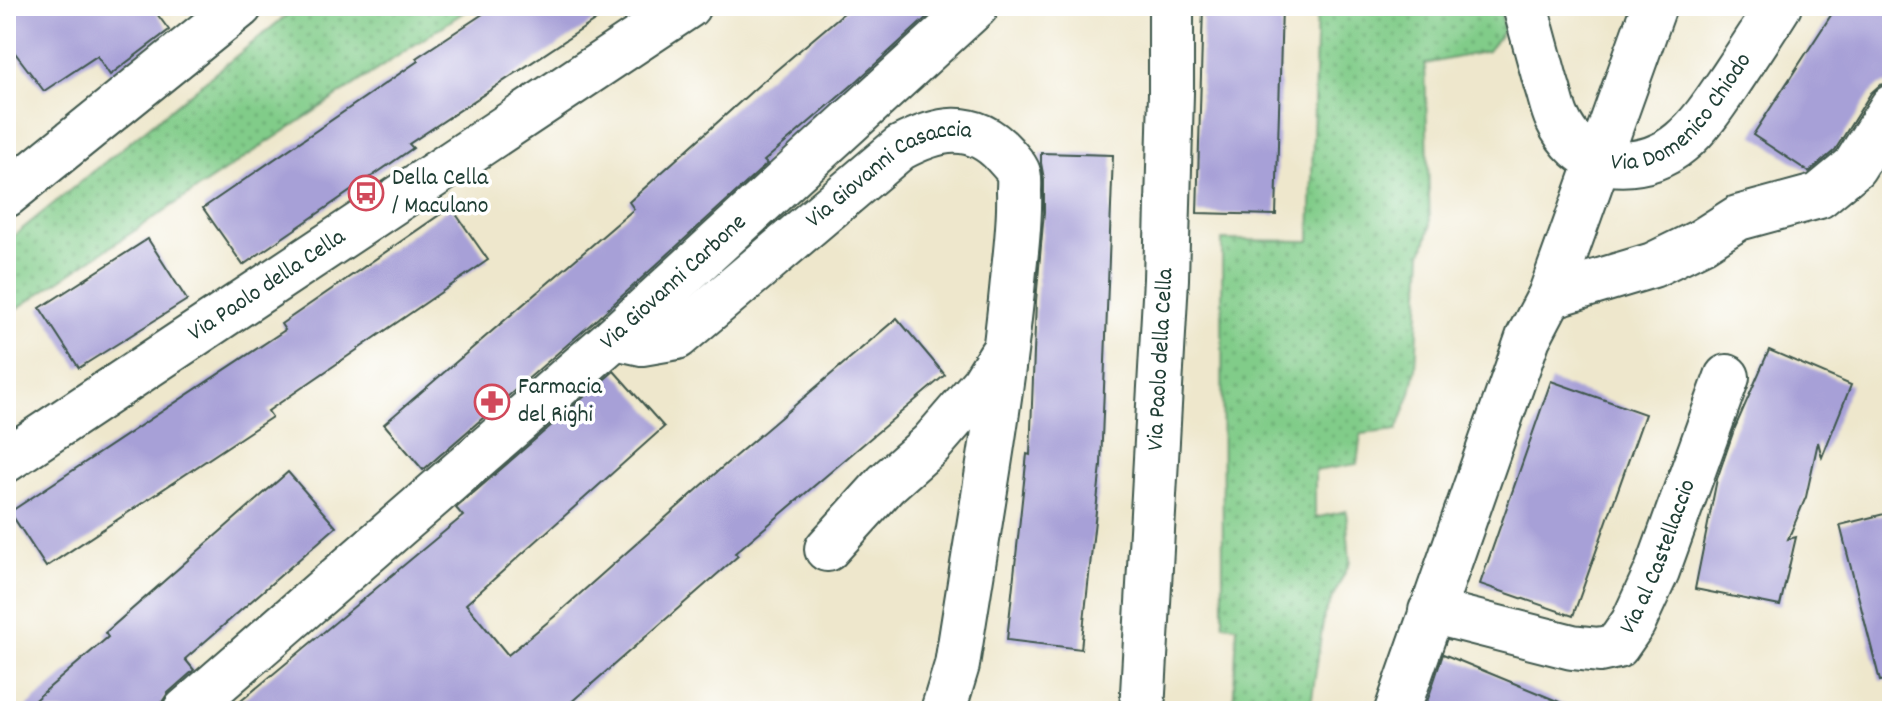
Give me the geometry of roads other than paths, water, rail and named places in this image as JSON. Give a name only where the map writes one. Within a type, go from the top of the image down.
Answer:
[{"type":"street","points":[[6,195],[240,6]]},
{"type":"street","name":"Via Paolo della Cella","points":[[6,460],[688,6]]},
{"type":"street","name":"Via Giovanni Carbone","points":[[185,711],[615,337],[976,6]]},
{"type":"street","name":"Via Paolo della Cella","points":[[1142,711],[1166,279],[1171,6]]},
{"type":"street","points":[[1525,6],[1556,117],[1571,141],[1598,162]]},
{"type":"street","points":[[1397,711],[1528,338],[1550,296],[1654,6]]},
{"type":"street","name":"Via Domenico Chiodo","points":[[1598,162],[1625,165],[1649,160],[1670,151],[1691,135],[1779,6]]},
{"type":"street","points":[[1550,296],[1653,265],[1702,241],[1738,218],[1819,196],[1854,167],[1892,107]]},
{"type":"street","name":"Via Giovanni Casaccia","points":[[615,337],[642,343],[677,337],[900,148],[922,136],[942,130],[963,130],[981,136],[999,149],[1018,173],[1018,229],[1007,346],[957,665],[943,711]]},
{"type":"street","name":"Via Giovanni Casaccia","points":[[827,549],[886,484],[931,444],[983,384],[1007,346]]},
{"type":"street","name":"Via al Castellaccio","points":[[1431,611],[1572,647],[1599,650],[1617,646],[1633,623],[1657,571],[1727,377]]},
{"type":"place","name":"Della Cella / Maculano","points":[[366,193]]},
{"type":"place","name":"Farmacia del Righi","points":[[492,402]]}]
